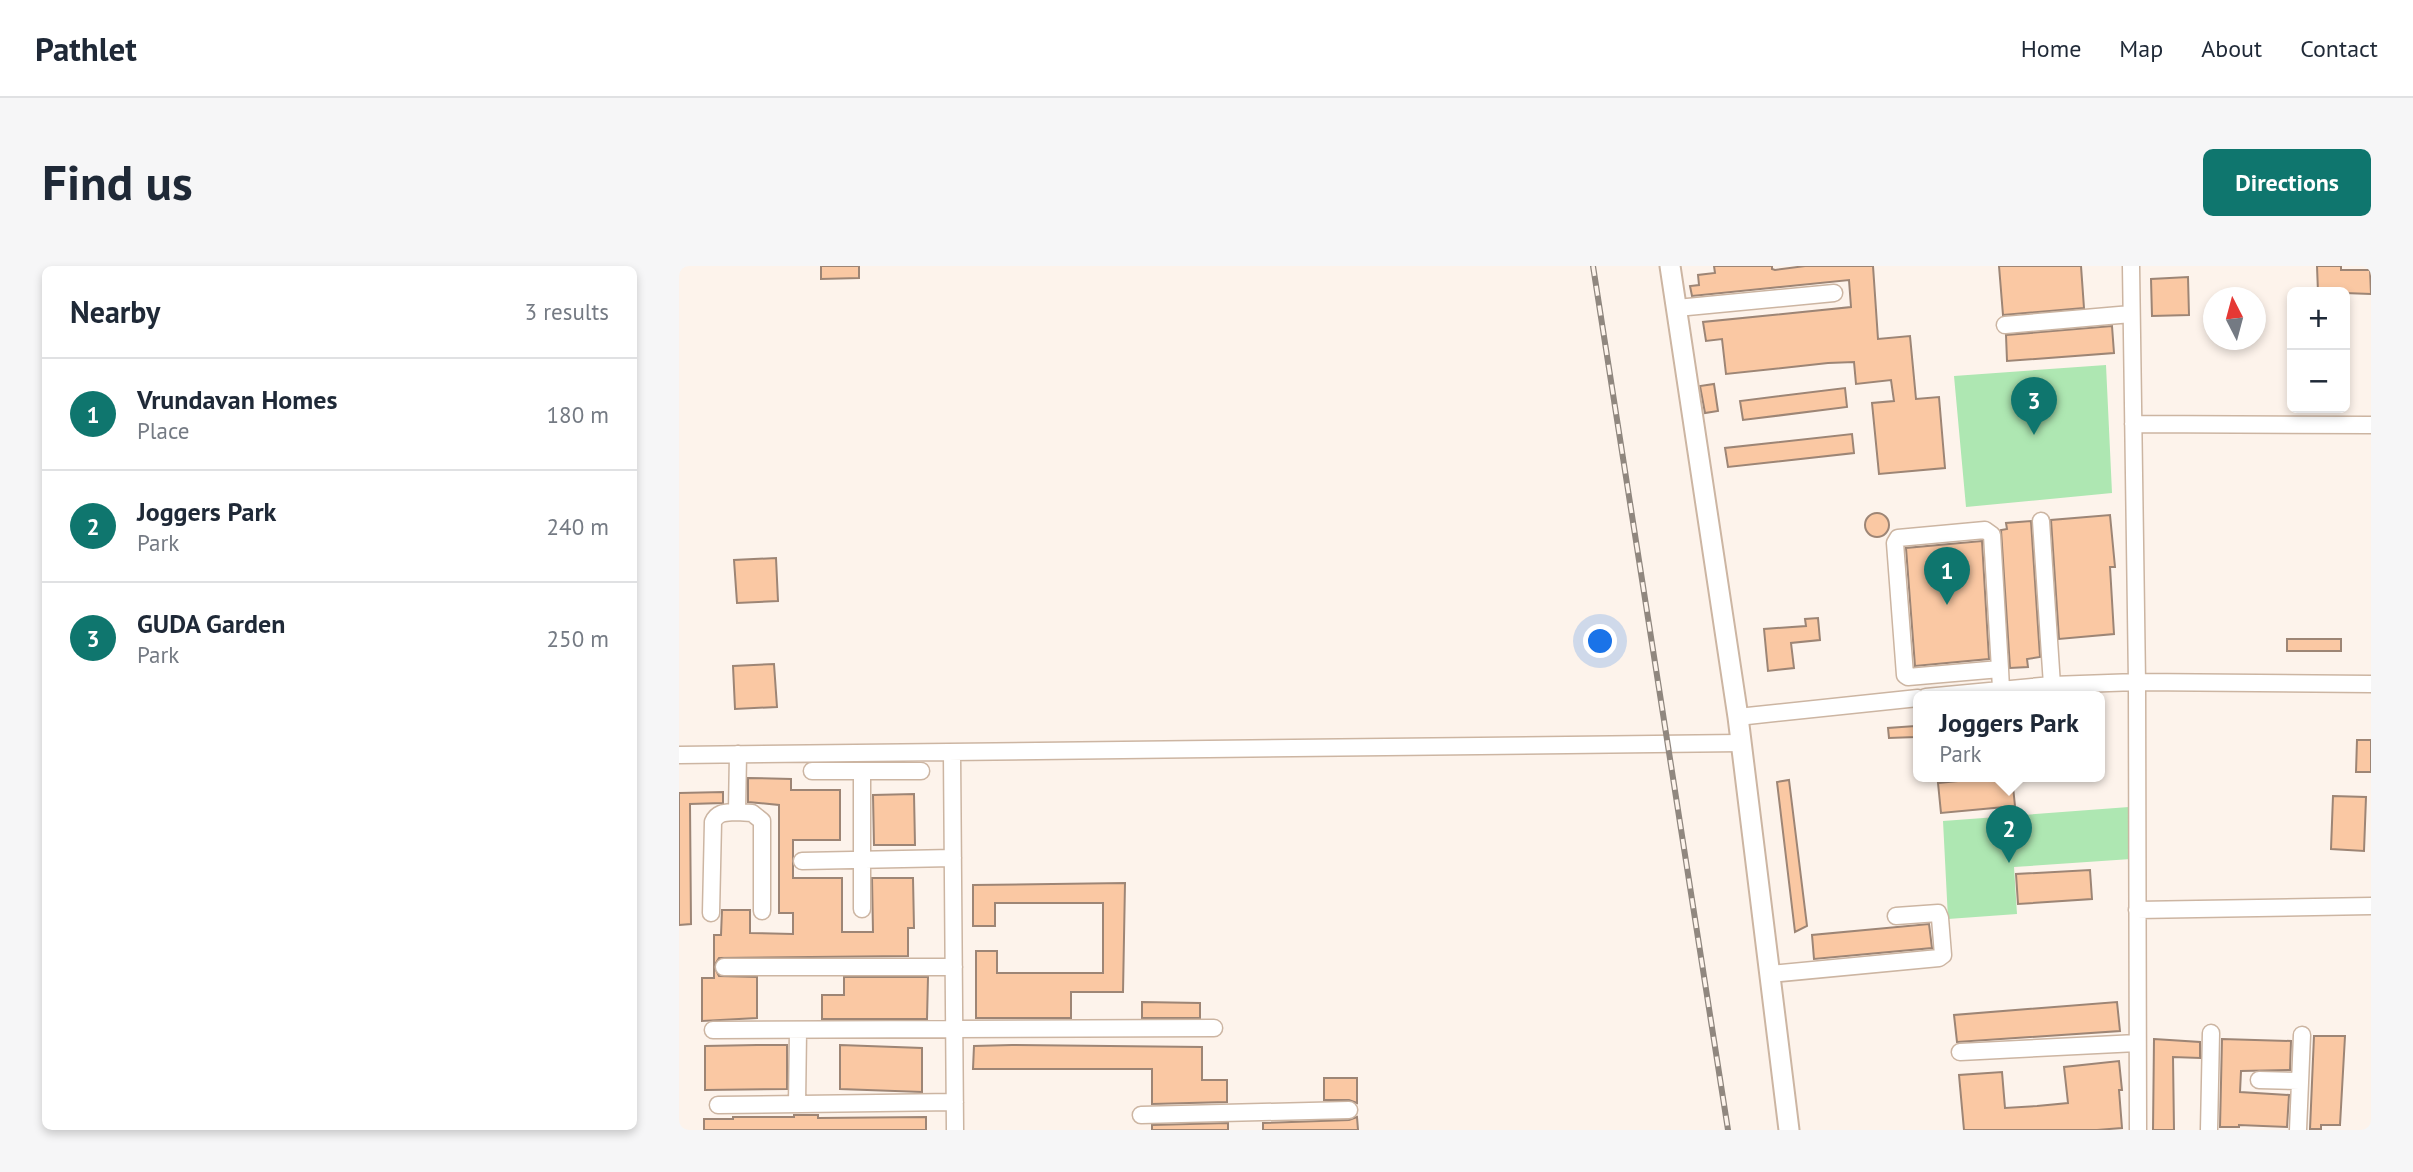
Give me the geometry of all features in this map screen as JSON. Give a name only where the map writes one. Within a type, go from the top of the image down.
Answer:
[{"type":"street","points":[[1670,266],[1738,717],[1789,1130]]},
{"type":"street","points":[[2131,266],[2137,682],[2138,1130]]},
{"type":"street","points":[[1677,308],[1834,293]]},
{"type":"street","points":[[2005,326],[2131,314]]},
{"type":"street","points":[[2133,424],[2371,425]]},
{"type":"street","points":[[2041,522],[2052,685]]},
{"type":"street","points":[[2000,669],[1908,677],[1903,671],[1895,543],[1898,538],[1990,531],[2000,669],[2001,689]]},
{"type":"street","points":[[1923,676],[1925,691]]},
{"type":"street","points":[[1982,691],[2137,682],[2371,684]]},
{"type":"street","points":[[1738,717],[1913,699]]},
{"type":"street","points":[[679,755],[1741,743]]},
{"type":"street","points":[[737,812],[738,754]]},
{"type":"street","points":[[952,754],[955,1130]]},
{"type":"street","points":[[812,771],[921,771]]},
{"type":"street","points":[[862,771],[862,909]]},
{"type":"street","points":[[711,913],[713,822],[716,816],[722,813],[737,812],[752,813],[762,821],[762,911]]},
{"type":"street","points":[[801,861],[953,858]]},
{"type":"street","points":[[2137,910],[2371,906]]},
{"type":"street","points":[[1771,974],[1939,958],[1943,954],[1938,913],[1896,916]]},
{"type":"street","points":[[724,967],[954,967]]},
{"type":"street","points":[[713,1030],[1214,1028]]},
{"type":"street","points":[[797,1104],[798,1031]]},
{"type":"street","points":[[2209,1130],[2211,1033]]},
{"type":"street","points":[[2298,1130],[2302,1035]]},
{"type":"street","points":[[1960,1052],[2137,1043]]},
{"type":"street","points":[[2259,1080],[2300,1081]]},
{"type":"street","points":[[718,1105],[955,1102]]},
{"type":"street","points":[[1141,1115],[1349,1110]]},
{"type":"street","points":[[1243,1113],[1244,1130]]},
{"type":"green space","points":[[2106,365],[2112,493],[1966,507],[1954,376]]},
{"type":"green space","points":[[2129,807],[2131,859],[2014,867],[2017,914],[1948,919],[1943,821]]},
{"type":"building","points":[[821,266],[859,266],[859,278],[821,279]]},
{"type":"building","points":[[1714,266],[1772,266],[1775,270],[1805,266],[1873,266],[1878,339],[1910,336],[1916,399],[1939,397],[1945,468],[1879,474],[1872,403],[1894,401],[1891,380],[1856,384],[1854,362],[1726,374],[1722,339],[1706,341],[1703,322],[1851,307],[1849,280],[1692,296],[1690,286],[1699,285],[1698,275],[1715,273]]},
{"type":"building","points":[[1999,266],[2081,266],[2084,308],[2003,315]]},
{"type":"building","points":[[2317,266],[2341,266],[2341,270],[2370,270],[2371,294],[2350,293],[2350,287],[2318,287]]},
{"type":"building","points":[[2188,277],[2189,315],[2152,316],[2151,279]]},
{"type":"building","points":[[2112,326],[2114,353],[2007,361],[2006,335]]},
{"type":"building","points":[[1714,384],[1718,411],[1705,413],[1700,386]]},
{"type":"building","points":[[1845,388],[1847,407],[1743,420],[1740,401]]},
{"type":"building","points":[[1852,434],[1854,453],[1728,467],[1725,448]]},
{"type":"building","points":[[1877,513],[1886,516],[1889,525],[1886,534],[1877,537],[1868,534],[1865,525],[1868,516]]},
{"type":"building","points":[[2110,515],[2115,567],[2110,567],[2114,634],[2059,639],[2051,520]]},
{"type":"building","points":[[2031,521],[2040,657],[2027,659],[2028,667],[2010,668],[2001,530],[2007,529],[2006,523]]},
{"type":"building","points":[[1982,541],[1989,659],[1915,666],[1906,548]]},
{"type":"building","points":[[776,558],[778,601],[737,603],[734,560]]},
{"type":"building","points":[[1818,618],[1820,640],[1791,643],[1794,668],[1768,671],[1764,629],[1806,626],[1805,619]]},
{"type":"building","points":[[2287,639],[2341,639],[2341,651],[2287,651]]},
{"type":"building","points":[[774,664],[777,707],[735,709],[733,666]]},
{"type":"building","points":[[1913,726],[1913,737],[1889,738],[1888,728]]},
{"type":"building","points":[[2357,740],[2371,740],[2371,772],[2356,772]]},
{"type":"building","points":[[748,778],[791,779],[791,790],[840,790],[840,840],[793,840],[793,878],[842,878],[842,932],[873,932],[872,878],[913,878],[914,928],[908,928],[908,956],[719,958],[714,966],[714,935],[721,935],[722,910],[750,910],[750,933],[793,934],[793,913],[779,913],[779,805],[748,802]]},
{"type":"building","points":[[1789,780],[1807,926],[1795,932],[1777,782]]},
{"type":"building","points":[[2013,782],[2015,806],[1941,813],[1938,783]]},
{"type":"building","points":[[723,792],[723,803],[690,804],[691,924],[679,925],[679,793]]},
{"type":"building","points":[[914,794],[915,845],[874,845],[873,795]]},
{"type":"building","points":[[2333,796],[2366,797],[2364,851],[2331,849]]},
{"type":"building","points":[[2090,870],[2092,899],[2018,904],[2016,874]]},
{"type":"building","points":[[1125,883],[1123,992],[1071,992],[1071,1018],[976,1018],[976,951],[997,951],[997,973],[1103,973],[1103,903],[995,903],[995,926],[973,926],[973,885]]},
{"type":"building","points":[[1929,924],[1932,948],[1814,959],[1812,935]]},
{"type":"building","points":[[714,966],[719,976],[757,977],[757,1018],[702,1021],[702,978],[714,978]]},
{"type":"building","points":[[844,977],[928,977],[927,1019],[822,1019],[822,995],[844,995]]},
{"type":"building","points":[[1142,1002],[1200,1003],[1200,1018],[1142,1018]]},
{"type":"building","points":[[2117,1002],[2120,1031],[1957,1042],[1954,1015]]},
{"type":"building","points":[[2314,1036],[2345,1036],[2340,1125],[2321,1125],[2321,1129],[2310,1129]]},
{"type":"building","points":[[2154,1039],[2200,1042],[2200,1058],[2173,1057],[2174,1130],[2153,1130]]},
{"type":"building","points":[[2222,1039],[2291,1041],[2290,1070],[2241,1071],[2240,1092],[2289,1095],[2287,1127],[2220,1127]]},
{"type":"building","points":[[787,1045],[787,1089],[705,1090],[705,1046]]},
{"type":"building","points":[[840,1045],[922,1048],[922,1092],[840,1089]]},
{"type":"building","points":[[974,1046],[1202,1047],[1202,1080],[1227,1080],[1227,1102],[1152,1104],[1152,1069],[973,1069]]},
{"type":"building","points":[[2119,1061],[2122,1128],[1964,1130],[1959,1075],[2002,1072],[2005,1108],[2037,1106],[2068,1103],[2064,1067]]},
{"type":"building","points":[[1324,1078],[1357,1078],[1357,1103],[1349,1100],[1324,1100]]},
{"type":"building","points":[[818,1115],[818,1118],[926,1117],[926,1130],[704,1130],[704,1119]]},
{"type":"building","points":[[1357,1117],[1358,1130],[1263,1130],[1263,1123],[1349,1120]]},
{"type":"building","points":[[1228,1123],[1228,1130],[1152,1130],[1152,1125]]},
{"type":"railway","points":[[1593,266],[1728,1130]]},
{"type":"place","name":"GUDA Garden","points":[[2034,435]]},
{"type":"place","name":"Vrundavan Homes","points":[[1947,605]]},
{"type":"place","name":"Joggers Park","points":[[2009,863]]}]
